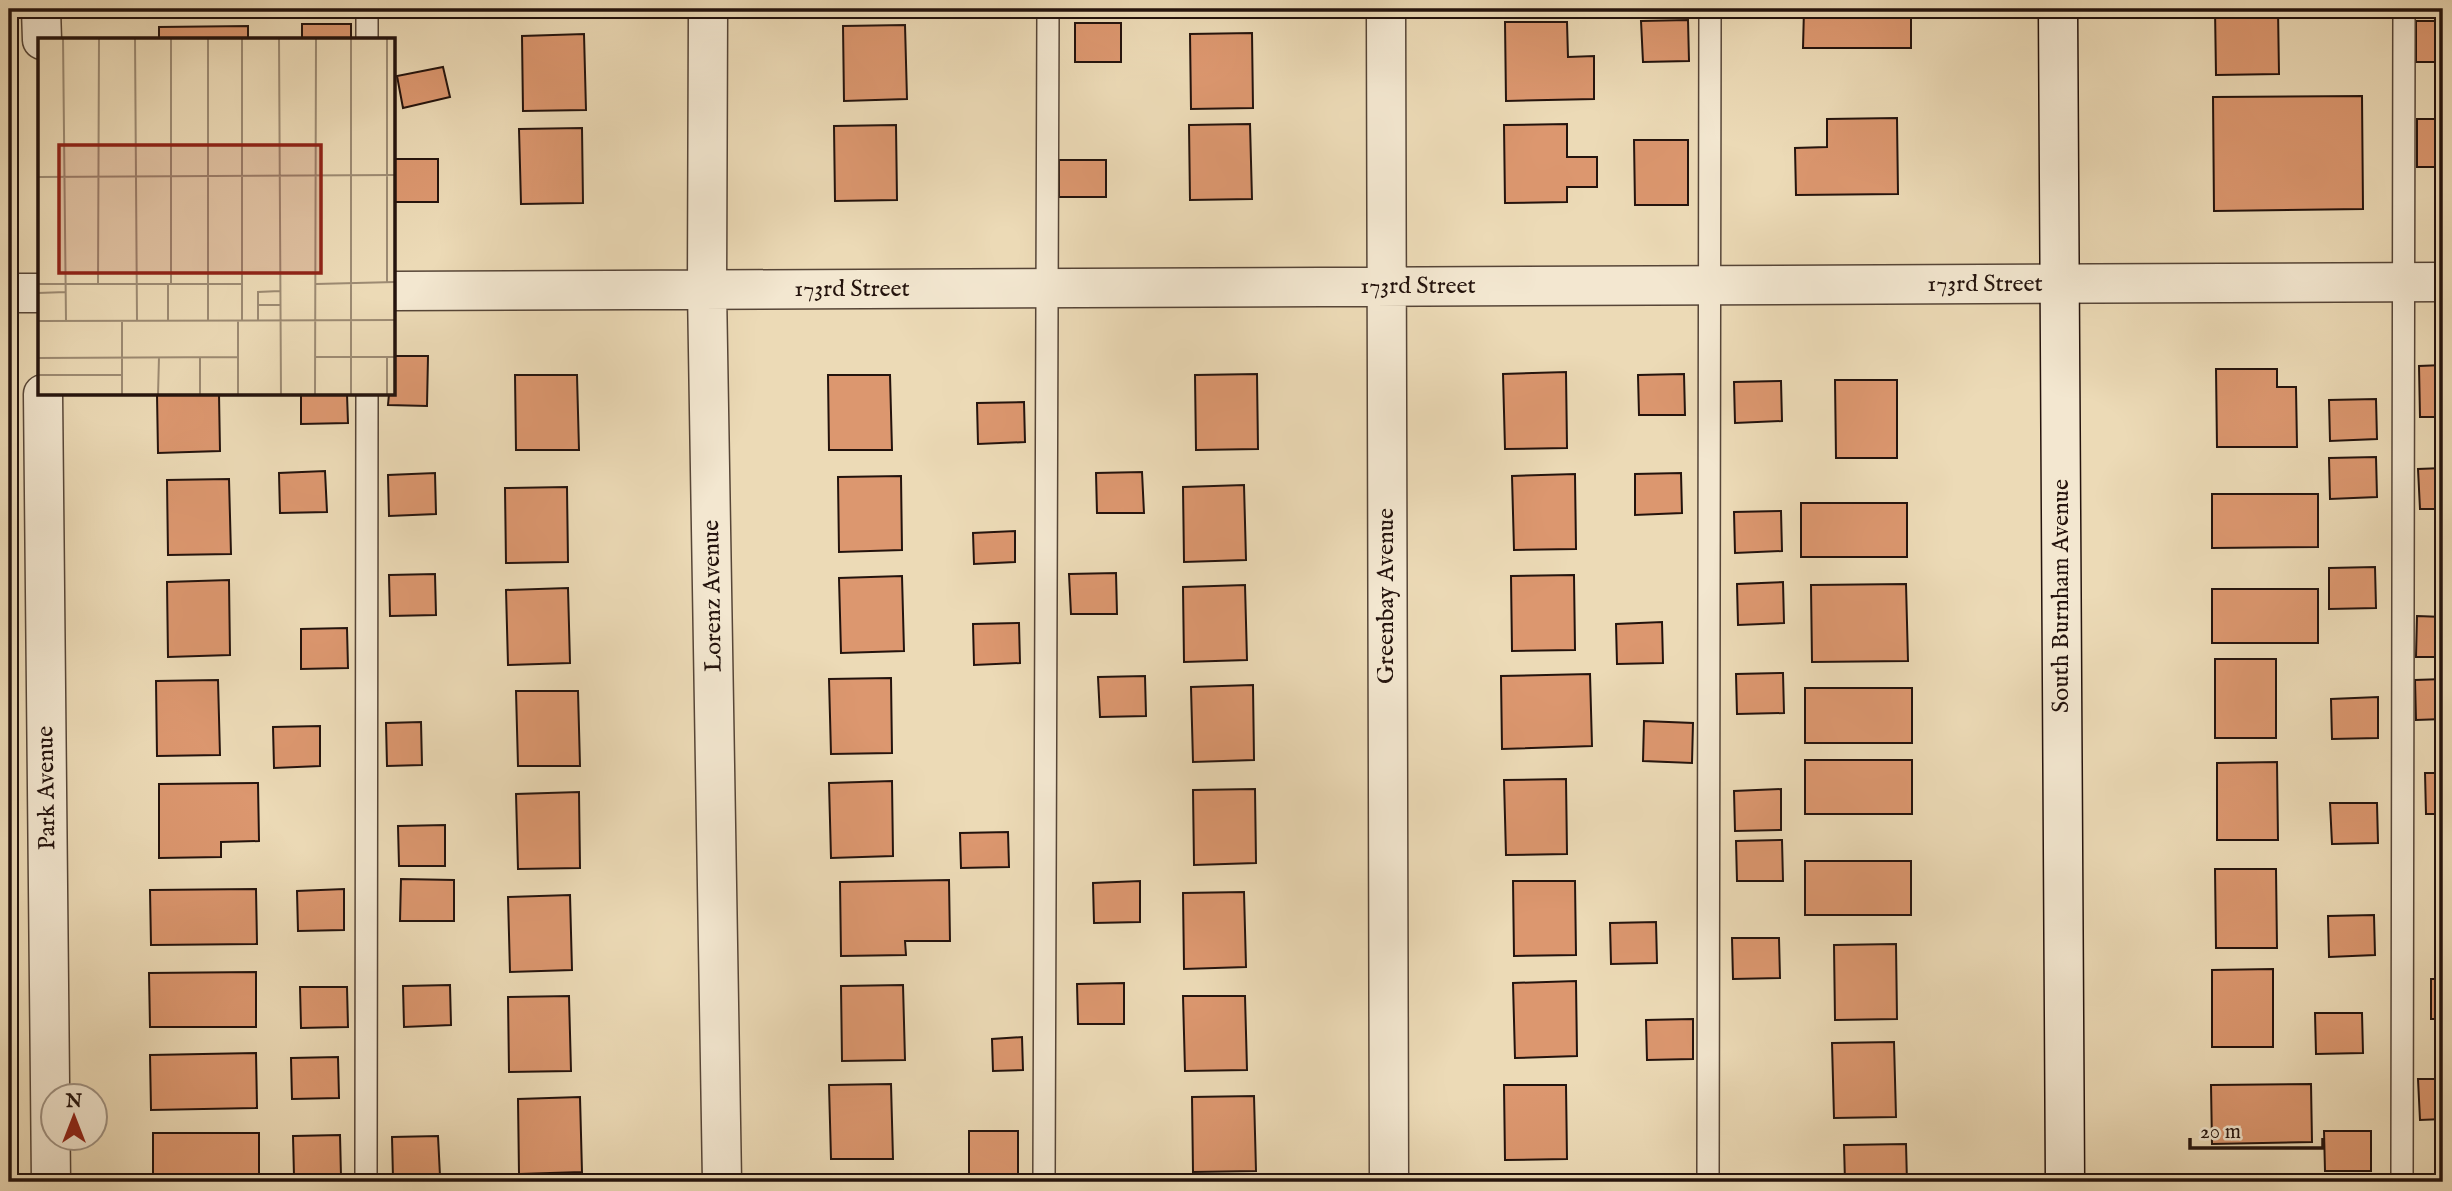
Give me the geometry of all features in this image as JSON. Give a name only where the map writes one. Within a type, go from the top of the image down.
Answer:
[{"type":"street","points":[[41,9],[41,38]]},
{"type":"street","name":"Lorenz Avenue","points":[[708,9],[708,290],[722,1182]]},
{"type":"street","name":"Greenbay Avenue","points":[[1385,9],[1389,1182]]},
{"type":"street","name":"South Burnham Avenue","points":[[2058,9],[2065,1182]]},
{"type":"street","name":"173rd Street","points":[[396,292],[2443,282]]},
{"type":"street","points":[[9,293],[38,293]]},
{"type":"street","name":"Park Avenue","points":[[43,396],[51,1182]]},
{"type":"lane","points":[[367,9],[367,38]]},
{"type":"lane","points":[[1044,1182],[1048,9]]},
{"type":"lane","points":[[1709,1182],[1710,9]]},
{"type":"lane","points":[[2402,1182],[2404,9]]},
{"type":"lane","points":[[366,396],[366,1182]]},
{"type":"building","points":[[945,9],[991,9],[991,12],[945,12]]},
{"type":"building","points":[[1804,9],[1911,9],[1911,48],[1803,48]]},
{"type":"building","points":[[2215,9],[2278,9],[2279,74],[2216,75]]},
{"type":"building","points":[[1688,20],[1689,61],[1643,62],[1641,21]]},
{"type":"building","points":[[2416,21],[2443,21],[2443,62],[2416,62]]},
{"type":"building","points":[[1505,22],[1567,22],[1568,57],[1594,56],[1594,99],[1506,101]]},
{"type":"building","points":[[1075,23],[1121,23],[1121,62],[1075,62]]},
{"type":"building","points":[[302,24],[351,24],[351,38],[302,38]]},
{"type":"building","points":[[905,25],[907,99],[844,101],[843,26]]},
{"type":"building","points":[[248,26],[248,38],[159,38],[159,27]]},
{"type":"building","points":[[1252,33],[1253,108],[1191,109],[1190,34]]},
{"type":"building","points":[[584,34],[586,110],[523,111],[522,36]]},
{"type":"building","points":[[443,67],[450,97],[403,108],[397,76]]},
{"type":"building","points":[[2362,96],[2363,209],[2214,211],[2213,97]]},
{"type":"building","points":[[1897,118],[1898,194],[1796,195],[1795,148],[1827,147],[1827,119]]},
{"type":"building","points":[[2417,119],[2443,119],[2443,167],[2417,167]]},
{"type":"building","points":[[1250,124],[1252,199],[1190,200],[1189,125]]},
{"type":"building","points":[[1567,124],[1567,157],[1597,157],[1597,187],[1567,187],[1567,202],[1505,203],[1504,125]]},
{"type":"building","points":[[896,125],[897,200],[835,201],[834,126]]},
{"type":"building","points":[[582,128],[583,203],[521,204],[519,129]]},
{"type":"building","points":[[1634,140],[1688,140],[1688,205],[1635,205]]},
{"type":"building","points":[[396,159],[438,159],[438,202],[396,202]]},
{"type":"building","points":[[1059,160],[1106,160],[1106,197],[1059,197]]},
{"type":"building","points":[[396,356],[428,356],[427,406],[388,405],[389,396],[396,396]]},
{"type":"building","points":[[2443,365],[2443,417],[2420,417],[2419,366]]},
{"type":"building","points":[[2216,369],[2277,369],[2277,387],[2296,387],[2297,447],[2217,447]]},
{"type":"building","points":[[1566,372],[1567,448],[1505,449],[1503,374]]},
{"type":"building","points":[[1257,374],[1258,449],[1196,450],[1195,375]]},
{"type":"building","points":[[1684,374],[1685,415],[1639,415],[1638,375]]},
{"type":"building","points":[[515,375],[577,375],[579,450],[516,450]]},
{"type":"building","points":[[828,375],[890,375],[892,450],[829,450]]},
{"type":"building","points":[[1835,380],[1897,380],[1897,458],[1836,458]]},
{"type":"building","points":[[1781,381],[1782,421],[1735,423],[1734,382]]},
{"type":"building","points":[[157,396],[219,396],[220,451],[158,453]]},
{"type":"building","points":[[301,396],[347,396],[348,423],[301,424]]},
{"type":"building","points":[[2376,399],[2377,439],[2330,441],[2329,400]]},
{"type":"building","points":[[1024,402],[1025,442],[978,444],[977,403]]},
{"type":"building","points":[[2376,457],[2377,497],[2330,499],[2329,458]]},
{"type":"building","points":[[2443,468],[2443,509],[2420,509],[2418,469]]},
{"type":"building","points":[[325,471],[327,512],[280,513],[279,473]]},
{"type":"building","points":[[1142,472],[1144,513],[1097,513],[1096,473]]},
{"type":"building","points":[[435,473],[436,514],[389,516],[388,475]]},
{"type":"building","points":[[1681,473],[1682,513],[1635,515],[1635,474]]},
{"type":"building","points":[[1575,474],[1576,549],[1514,550],[1512,476]]},
{"type":"building","points":[[901,476],[902,550],[839,552],[838,477]]},
{"type":"building","points":[[229,479],[231,554],[168,555],[167,480]]},
{"type":"building","points":[[1244,485],[1246,560],[1184,562],[1183,487]]},
{"type":"building","points":[[567,487],[568,562],[506,563],[505,488]]},
{"type":"building","points":[[2212,494],[2318,494],[2318,547],[2212,548]]},
{"type":"building","points":[[1801,503],[1907,503],[1907,557],[1801,557]]},
{"type":"building","points":[[1781,511],[1782,551],[1735,553],[1734,512]]},
{"type":"building","points":[[1015,531],[1015,562],[974,564],[973,533]]},
{"type":"building","points":[[2375,567],[2376,608],[2329,609],[2329,568]]},
{"type":"building","points":[[1116,573],[1117,614],[1071,614],[1069,574]]},
{"type":"building","points":[[435,574],[436,615],[390,616],[389,575]]},
{"type":"building","points":[[1574,575],[1575,650],[1512,651],[1511,576]]},
{"type":"building","points":[[902,576],[904,651],[841,653],[839,578]]},
{"type":"building","points":[[229,580],[230,655],[168,657],[167,582]]},
{"type":"building","points":[[1783,582],[1784,623],[1738,625],[1737,584]]},
{"type":"building","points":[[1906,584],[1908,661],[1812,662],[1811,585]]},
{"type":"building","points":[[1245,585],[1247,660],[1184,662],[1183,587]]},
{"type":"building","points":[[568,588],[570,663],[508,665],[506,590]]},
{"type":"building","points":[[2212,589],[2318,589],[2318,643],[2212,643]]},
{"type":"building","points":[[2417,616],[2443,617],[2443,657],[2416,657]]},
{"type":"building","points":[[1662,622],[1663,663],[1617,664],[1616,624]]},
{"type":"building","points":[[1019,623],[1020,663],[974,665],[973,624]]},
{"type":"building","points":[[347,628],[348,668],[301,669],[301,629]]},
{"type":"building","points":[[2215,659],[2276,659],[2276,738],[2215,738]]},
{"type":"building","points":[[1783,673],[1784,713],[1737,714],[1736,674]]},
{"type":"building","points":[[1590,674],[1592,746],[1502,749],[1501,676]]},
{"type":"building","points":[[1145,676],[1146,716],[1100,717],[1098,677]]},
{"type":"building","points":[[891,678],[892,753],[831,754],[829,679]]},
{"type":"building","points":[[2443,679],[2443,719],[2416,720],[2415,680]]},
{"type":"building","points":[[218,680],[220,755],[157,756],[156,681]]},
{"type":"building","points":[[1253,685],[1254,760],[1193,762],[1191,687]]},
{"type":"building","points":[[1805,688],[1912,688],[1912,743],[1805,743]]},
{"type":"building","points":[[516,691],[578,691],[580,766],[518,766]]},
{"type":"building","points":[[2378,697],[2378,738],[2332,739],[2331,699]]},
{"type":"building","points":[[1644,721],[1693,723],[1692,763],[1643,761]]},
{"type":"building","points":[[421,722],[422,765],[387,766],[386,723]]},
{"type":"building","points":[[320,726],[320,766],[274,768],[273,727]]},
{"type":"building","points":[[1805,760],[1912,760],[1912,814],[1805,814]]},
{"type":"building","points":[[2277,762],[2278,840],[2217,840],[2217,763]]},
{"type":"building","points":[[2425,773],[2443,773],[2443,814],[2426,814]]},
{"type":"building","points":[[1566,779],[1567,854],[1506,855],[1504,780]]},
{"type":"building","points":[[892,781],[893,856],[831,858],[829,783]]},
{"type":"building","points":[[258,783],[259,841],[221,842],[221,857],[159,858],[159,784]]},
{"type":"building","points":[[1255,789],[1256,863],[1194,865],[1193,790]]},
{"type":"building","points":[[1781,789],[1781,830],[1735,831],[1734,791]]},
{"type":"building","points":[[579,792],[580,868],[518,869],[516,794]]},
{"type":"building","points":[[2330,803],[2377,803],[2378,843],[2332,844]]},
{"type":"building","points":[[445,825],[445,866],[399,866],[398,826]]},
{"type":"building","points":[[1008,832],[1009,867],[961,868],[960,833]]},
{"type":"building","points":[[1782,840],[1783,881],[1737,881],[1736,841]]},
{"type":"building","points":[[1805,861],[1911,861],[1911,915],[1805,915]]},
{"type":"building","points":[[2215,869],[2276,869],[2277,948],[2216,948]]},
{"type":"building","points":[[401,879],[454,880],[454,921],[400,921]]},
{"type":"building","points":[[949,880],[950,941],[905,941],[906,955],[841,956],[840,882]]},
{"type":"building","points":[[1140,881],[1140,922],[1094,923],[1093,883]]},
{"type":"building","points":[[1513,881],[1575,881],[1576,955],[1514,956]]},
{"type":"building","points":[[256,889],[257,944],[151,945],[150,890]]},
{"type":"building","points":[[344,889],[344,930],[298,931],[297,891]]},
{"type":"building","points":[[1244,892],[1246,967],[1184,969],[1183,893]]},
{"type":"building","points":[[570,895],[572,970],[510,972],[508,897]]},
{"type":"building","points":[[2374,915],[2375,955],[2329,957],[2328,916]]},
{"type":"building","points":[[1656,922],[1657,963],[1611,964],[1610,923]]},
{"type":"building","points":[[1732,938],[1779,938],[1780,978],[1733,979]]},
{"type":"building","points":[[1896,944],[1897,1019],[1835,1020],[1834,945]]},
{"type":"building","points":[[2273,969],[2273,1047],[2212,1047],[2212,970]]},
{"type":"building","points":[[256,972],[256,1027],[150,1027],[149,973]]},
{"type":"building","points":[[2431,979],[2443,979],[2443,1019],[2431,1019]]},
{"type":"building","points":[[1576,981],[1577,1056],[1515,1058],[1513,983]]},
{"type":"building","points":[[1124,983],[1124,1024],[1078,1024],[1077,984]]},
{"type":"building","points":[[450,985],[451,1025],[404,1027],[403,986]]},
{"type":"building","points":[[903,985],[905,1060],[842,1061],[841,986]]},
{"type":"building","points":[[300,987],[347,987],[348,1027],[301,1028]]},
{"type":"building","points":[[569,996],[571,1071],[509,1072],[508,997]]},
{"type":"building","points":[[1183,996],[1245,996],[1247,1070],[1185,1071]]},
{"type":"building","points":[[2315,1013],[2362,1013],[2363,1053],[2316,1054]]},
{"type":"building","points":[[1693,1019],[1693,1059],[1647,1060],[1646,1020]]},
{"type":"building","points":[[1022,1037],[1023,1070],[993,1071],[992,1039]]},
{"type":"building","points":[[1894,1042],[1896,1117],[1834,1118],[1832,1043]]},
{"type":"building","points":[[256,1053],[257,1108],[151,1110],[150,1055]]},
{"type":"building","points":[[338,1057],[339,1098],[292,1099],[291,1058]]},
{"type":"building","points":[[2418,1079],[2443,1079],[2443,1119],[2420,1120]]},
{"type":"building","points":[[891,1084],[893,1159],[831,1159],[829,1085]]},
{"type":"building","points":[[2311,1084],[2312,1142],[2212,1144],[2211,1085]]},
{"type":"building","points":[[1504,1085],[1566,1085],[1567,1159],[1505,1160]]},
{"type":"building","points":[[1254,1096],[1256,1171],[1193,1172],[1192,1097]]},
{"type":"building","points":[[580,1097],[582,1172],[519,1174],[518,1099]]},
{"type":"building","points":[[969,1131],[1018,1131],[1018,1176],[969,1175]]},
{"type":"building","points":[[2324,1131],[2371,1131],[2371,1171],[2325,1171]]},
{"type":"building","points":[[153,1133],[259,1133],[259,1182],[153,1182]]},
{"type":"building","points":[[340,1135],[341,1176],[294,1176],[293,1136]]},
{"type":"building","points":[[438,1136],[440,1176],[393,1178],[392,1137]]},
{"type":"building","points":[[1906,1144],[1907,1182],[1845,1182],[1844,1145]]},
{"type":"building","points":[[2317,1177],[2317,1182],[2210,1182],[2210,1179]]}]
